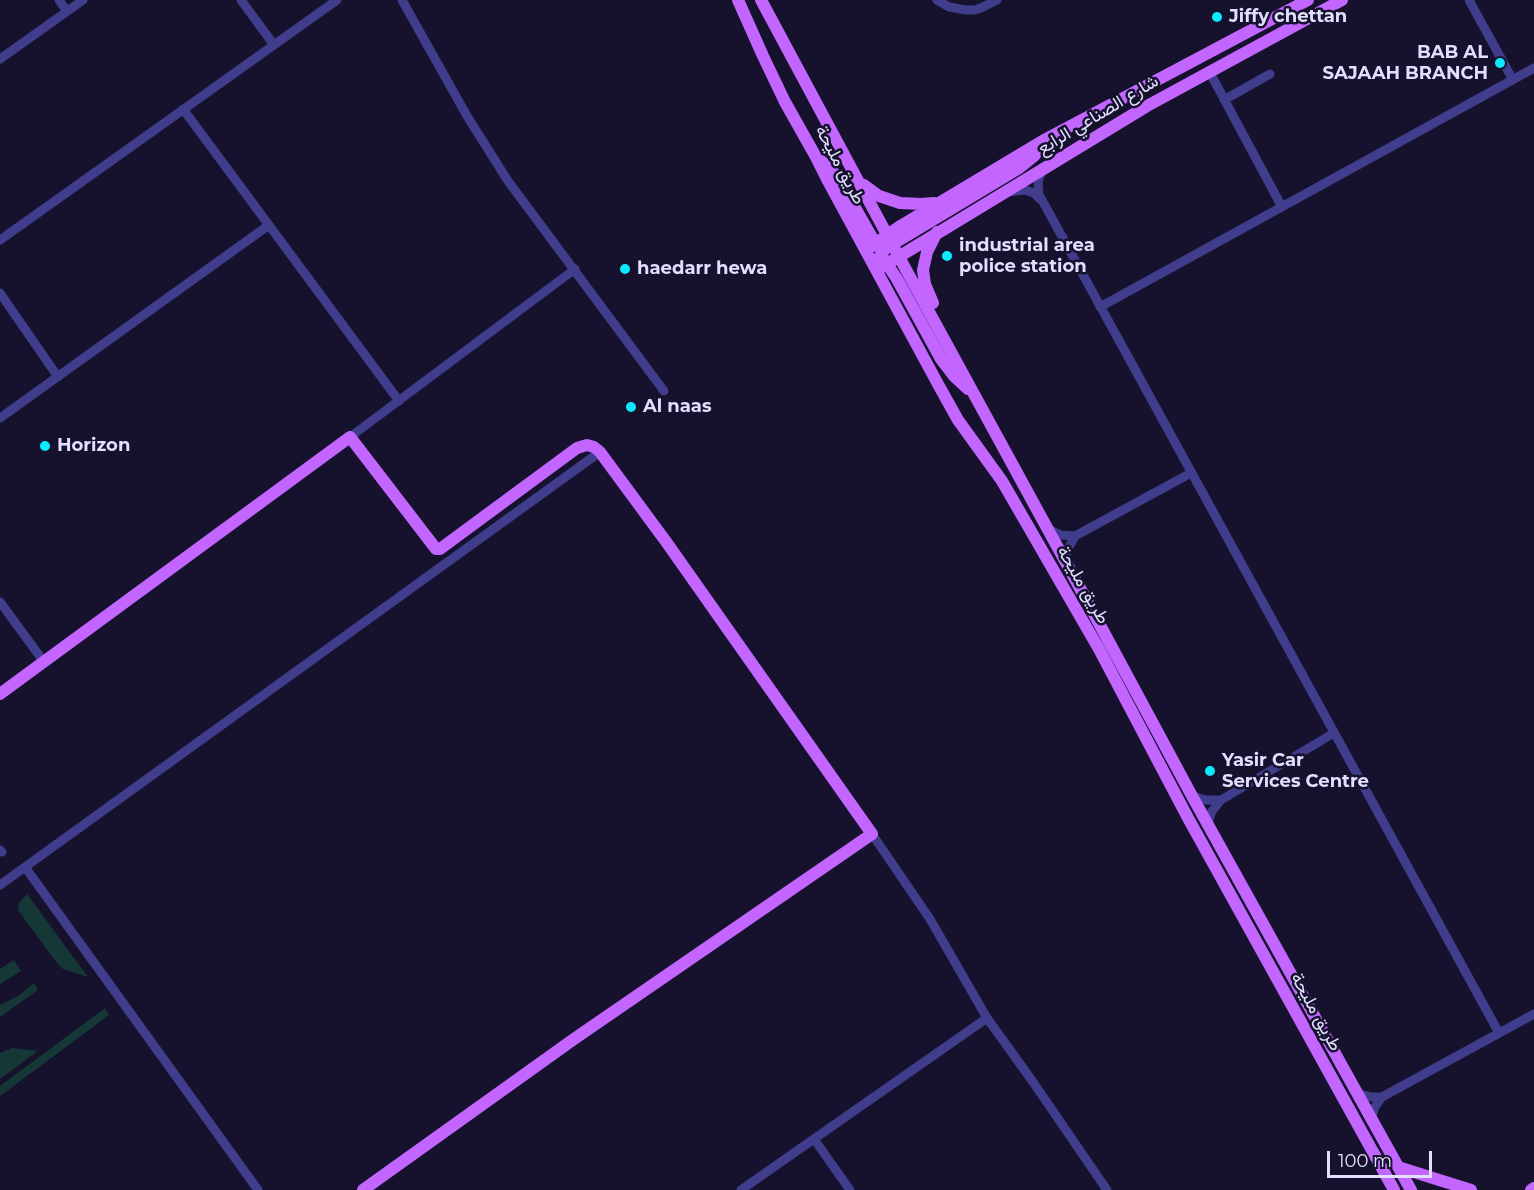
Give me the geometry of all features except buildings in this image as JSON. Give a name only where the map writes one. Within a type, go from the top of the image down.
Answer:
[{"type":"main road","name":"طريق مليحة","points":[[738,0],[773,79],[828,181],[940,330],[1207,825],[1411,1190]]},
{"type":"main road","name":"طريق مليحة","points":[[761,0],[858,180],[881,252],[947,400],[958,420],[1007,488],[1099,649],[1182,807],[1394,1190]]},
{"type":"main road","name":"شارع الصناعي الرابع","points":[[881,252],[937,232],[1146,105],[1342,0]]},
{"type":"main road","name":"شارع الصناعي الرابع","points":[[881,252],[941,201],[1046,140],[1304,1]]},
{"type":"main road","points":[[975,396],[954,376],[941,359],[881,252],[1019,168],[1034,156],[1046,140]]},
{"type":"main road","points":[[858,180],[879,196],[900,203],[921,204],[941,201]]},
{"type":"main road","points":[[937,232],[927,252],[923,270],[925,284],[939,317],[940,330]]},
{"type":"main road","points":[[0,694],[350,437],[437,550],[579,447],[591,446],[600,452],[667,543],[872,834],[574,1039],[363,1190]]},
{"type":"main road","points":[[1300,1021],[1307,1025],[1318,1024]]},
{"type":"main road","points":[[1381,1166],[1384,1190]]},
{"type":"main road","points":[[1398,1167],[1471,1190]]},
{"type":"street","points":[[59,0],[67,11]]},
{"type":"street","points":[[0,59],[83,0]]},
{"type":"street","points":[[241,0],[274,45]]},
{"type":"street","points":[[0,240],[337,0]]},
{"type":"street","points":[[402,0],[508,181],[664,391]]},
{"type":"street","points":[[767,0],[768,14]]},
{"type":"street","points":[[937,0],[949,7],[966,10],[975,10],[998,0]]},
{"type":"street","points":[[1469,0],[1513,80]]},
{"type":"street","points":[[1304,1],[1312,16]]},
{"type":"street","points":[[1100,307],[1534,68]]},
{"type":"street","points":[[1209,71],[1282,207]]},
{"type":"street","points":[[1224,100],[1270,74]]},
{"type":"street","points":[[183,110],[399,400]]},
{"type":"street","points":[[1042,170],[1038,182],[1039,195],[1499,1033]]},
{"type":"street","points":[[1006,192],[1025,190],[1042,200]]},
{"type":"street","points":[[0,418],[269,225]]},
{"type":"street","points":[[350,437],[575,269]]},
{"type":"street","points":[[0,293],[58,377]]},
{"type":"street","points":[[0,885],[600,452]]},
{"type":"street","points":[[1048,529],[1061,535],[1075,536],[1191,473]]},
{"type":"street","points":[[1065,559],[1075,536]]},
{"type":"street","points":[[0,602],[44,662]]},
{"type":"street","points":[[1207,825],[1212,811],[1221,800],[1334,734]]},
{"type":"street","points":[[1192,796],[1206,800],[1221,800]]},
{"type":"street","points":[[872,834],[930,919],[987,1018],[1107,1190]]},
{"type":"street","points":[[25,867],[258,1190]]},
{"type":"street","points":[[1371,1120],[1375,1107],[1382,1097],[1534,1014]]},
{"type":"street","points":[[741,1190],[987,1018]]},
{"type":"street","points":[[1356,1093],[1382,1097]]},
{"type":"street","points":[[814,1139],[850,1190]]},
{"type":"green space","points":[[27,894],[88,977],[63,969],[56,962],[18,910],[19,903]]},
{"type":"green space","points":[[14,960],[21,971],[0,984],[0,969]]},
{"type":"green space","points":[[34,983],[38,990],[0,1017],[0,1005],[20,995]]},
{"type":"green space","points":[[105,1008],[109,1015],[0,1096],[0,1086]]},
{"type":"green space","points":[[12,1048],[38,1051],[0,1079],[0,1053]]},
{"type":"place","name":"Jiffy chettan","points":[[1217,17]]},
{"type":"place","name":"BAB AL SAJAAH BRANCH","points":[[1500,63]]},
{"type":"place","name":"industrial area police station","points":[[947,256]]},
{"type":"place","name":"haedarr hewa","points":[[625,269]]},
{"type":"place","name":"Al naas","points":[[631,407]]},
{"type":"place","name":"Horizon","points":[[45,446]]},
{"type":"place","name":"Yasir Car Services Centre","points":[[1210,771]]}]
